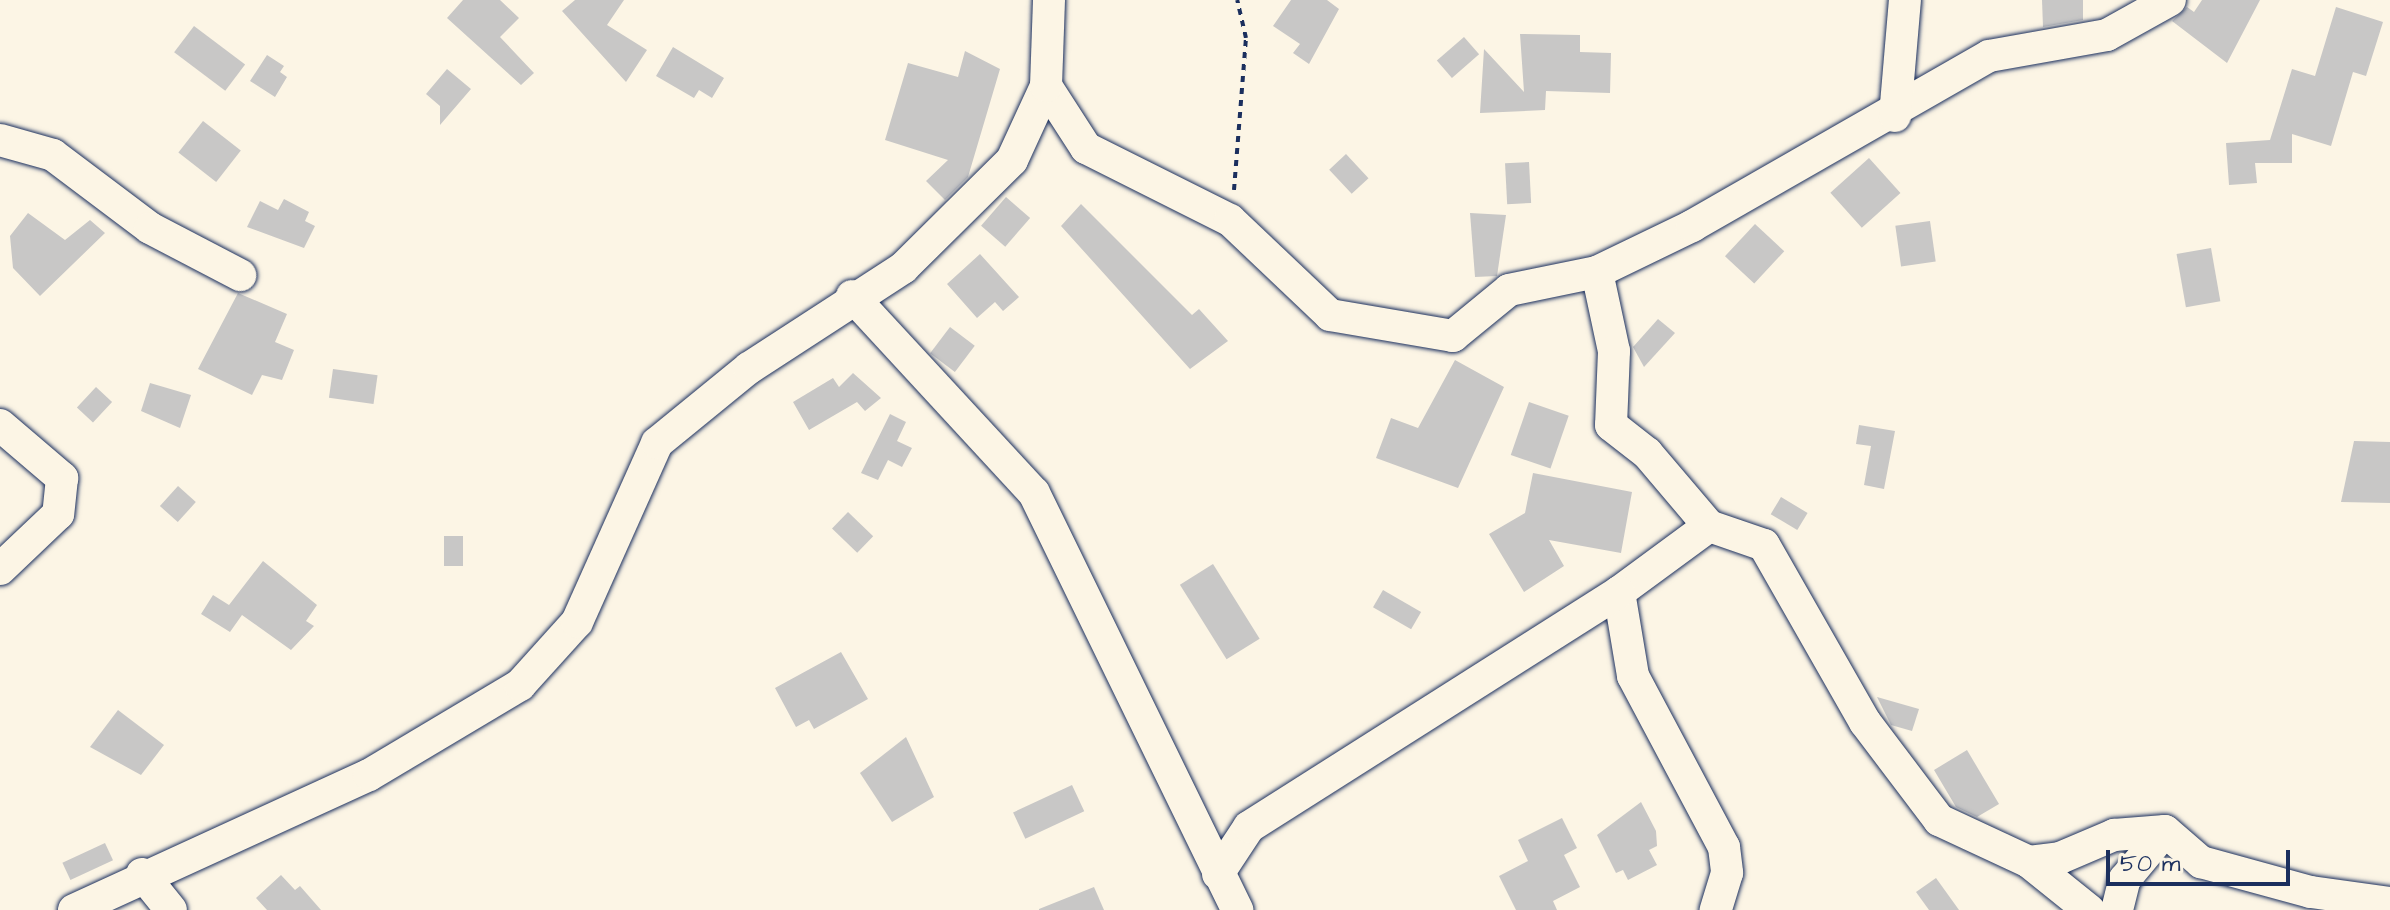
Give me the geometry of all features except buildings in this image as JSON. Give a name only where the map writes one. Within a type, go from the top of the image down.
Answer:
[{"type":"street","points":[[74,910],[142,874],[369,775],[520,685],[577,622],[657,443],[852,296],[903,268],[976,203],[1012,160],[1046,86],[1049,0]]},
{"type":"street","points":[[1895,116],[1905,0]]},
{"type":"street","points":[[1046,86],[1086,148],[1230,220],[1330,315],[1436,336],[1453,336],[1478,322],[1509,290],[1597,272],[1895,116],[1989,56],[2107,35],[2170,0]]},
{"type":"street","points":[[0,140],[53,155],[150,228],[240,275]]},
{"type":"street","points":[[1597,272],[1614,351],[1611,425],[1647,453],[1709,526],[1764,545],[1865,722],[1939,820],[2029,862],[2089,910]]},
{"type":"street","points":[[852,296],[1034,493],[1237,910]]},
{"type":"street","points":[[0,425],[62,478],[58,514],[0,569]]},
{"type":"street","points":[[1218,874],[1249,827],[1619,592],[1709,526]]},
{"type":"street","points":[[1619,592],[1633,676],[1724,847],[1727,873],[1716,910]]},
{"type":"street","points":[[2029,862],[2060,858],[2114,835],[2165,831],[2201,862],[2311,892],[2390,903]]},
{"type":"street","points":[[2117,910],[2125,879],[2165,831]]},
{"type":"street","points":[[142,874],[171,910]]},
{"type":"path","points":[[1230,220],[1246,38],[1237,0]]}]
